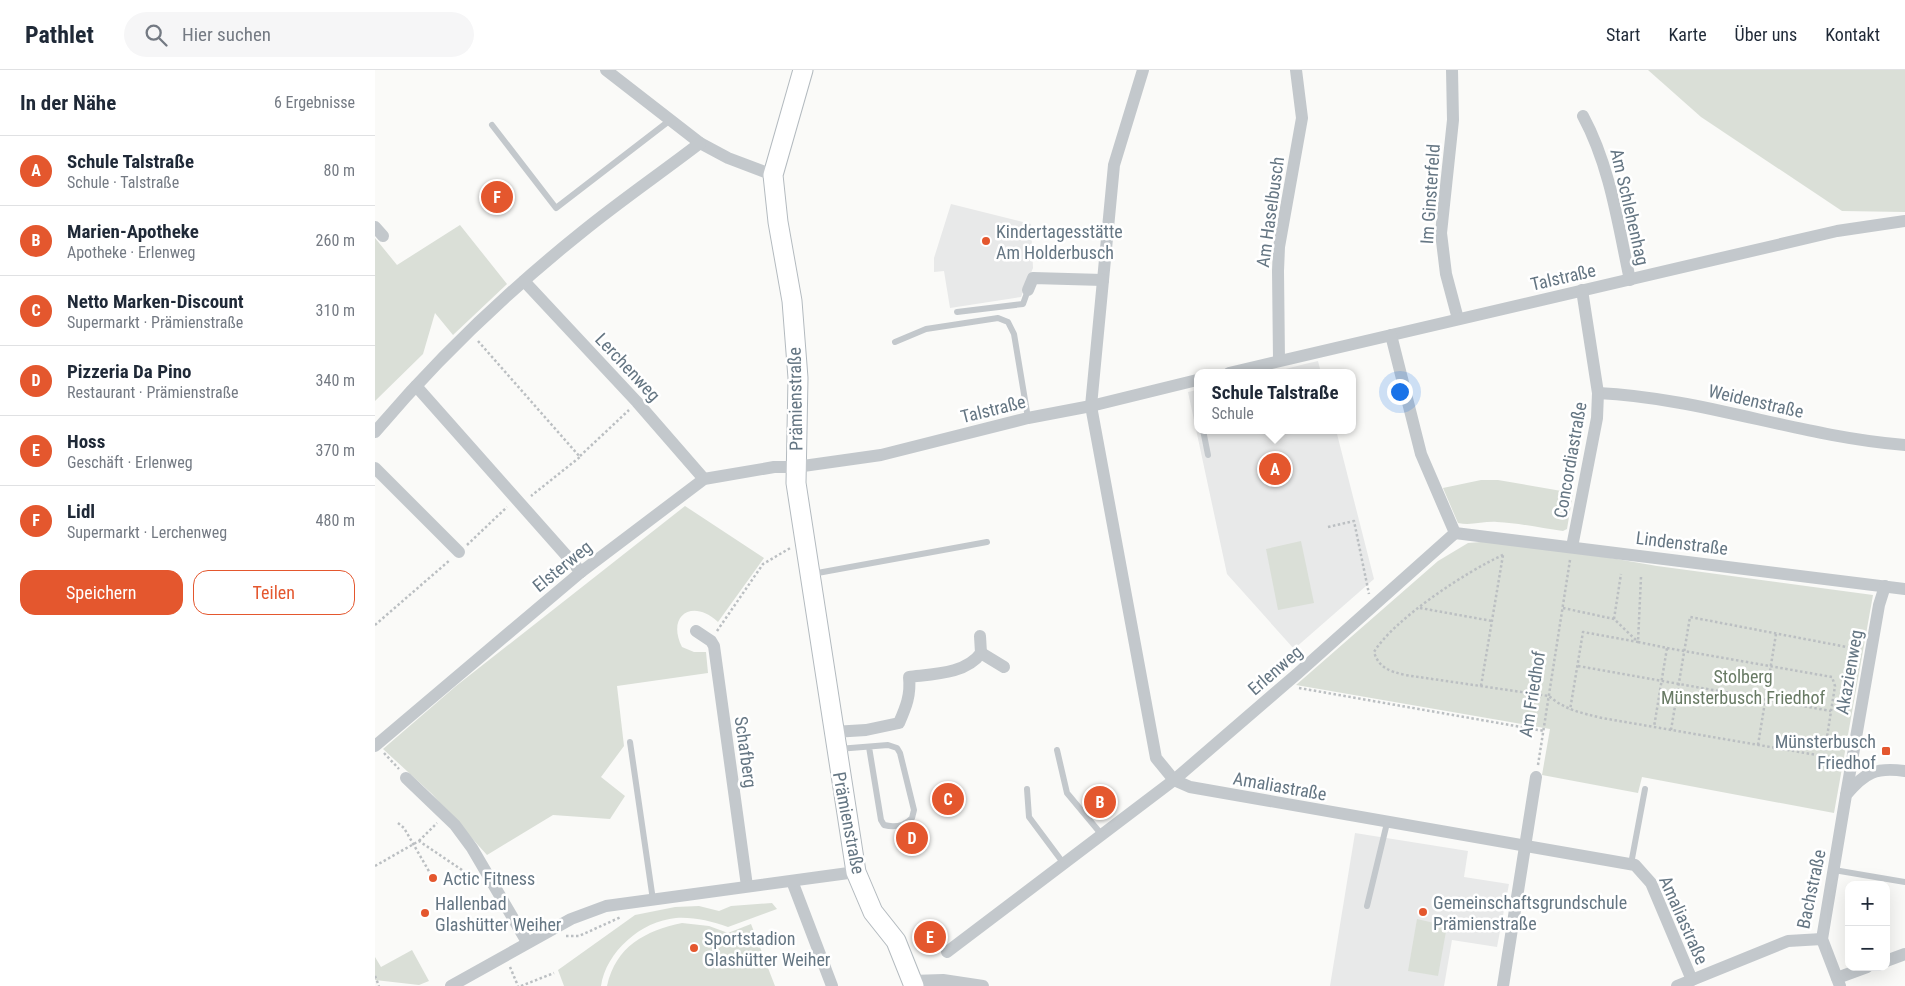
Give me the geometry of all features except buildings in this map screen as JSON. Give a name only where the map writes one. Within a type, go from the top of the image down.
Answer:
[{"type":"street","points":[[606,70],[669,121],[700,143],[728,158],[773,175]]},
{"type":"street","name":"Prämienstraße","points":[[803,70],[773,175],[778,222],[791,293],[798,378],[796,483],[834,740],[856,872],[873,912],[896,941],[913,983],[943,980],[983,986]]},
{"type":"street","points":[[1143,70],[1114,165],[1091,406],[1156,758],[1174,780]]},
{"type":"street","name":"Am Haselbusch","points":[[1279,360],[1277,271],[1279,246],[1302,118],[1296,70]]},
{"type":"street","name":"Im Ginsterfeld","points":[[1452,70],[1453,120],[1441,233],[1446,274],[1457,319]]},
{"type":"street","name":"Am Schlehenhag","points":[[1583,116],[1597,142],[1612,194],[1630,280]]},
{"type":"street","points":[[375,432],[469,331],[524,281],[582,232],[700,143]]},
{"type":"street","name":"Talstraße","points":[[1244,369],[1837,231],[1905,221]]},
{"type":"street","points":[[1029,290],[1033,278],[1103,280]]},
{"type":"street","name":"Lerchenweg","points":[[524,281],[637,402],[704,479]]},
{"type":"street","name":"Concordiastraße","points":[[1572,546],[1597,418],[1598,393],[1582,290]]},
{"type":"street","points":[[1391,335],[1421,454],[1455,533]]},
{"type":"street","name":"Talstraße","points":[[796,467],[881,455],[1028,418],[1091,406],[1194,381]]},
{"type":"street","points":[[416,386],[581,572]]},
{"type":"street","name":"Weidenstraße","points":[[1598,393],[1639,395],[1670,400],[1834,436],[1905,445]]},
{"type":"street","name":"Elsterweg","points":[[379,749],[581,572],[704,479],[774,467],[796,467]]},
{"type":"street","points":[[375,468],[459,552]]},
{"type":"street","name":"Lindenstraße","points":[[1455,533],[1572,546],[1905,589]]},
{"type":"street","name":"Erlenweg","points":[[947,952],[1174,780],[1290,681],[1455,533]]},
{"type":"street","name":"Akazienweg","points":[[1846,795],[1879,605],[1885,586]]},
{"type":"street","points":[[695,631],[711,641]]},
{"type":"street","points":[[834,740],[866,730],[899,723],[908,703],[911,689],[909,677],[958,669],[971,664],[981,653],[980,636]]},
{"type":"street","name":"Schafberg","points":[[711,641],[747,886]]},
{"type":"street","points":[[981,653],[1004,667]]},
{"type":"street","points":[[1846,795],[1861,777],[1884,768],[1905,771]]},
{"type":"street","points":[[1503,986],[1536,777]]},
{"type":"street","points":[[406,778],[455,826],[487,872],[527,942]]},
{"type":"street","name":"Amaliastraße","points":[[1174,780],[1190,787],[1635,865],[1651,883],[1692,980]]},
{"type":"street","name":"Bachstraße","points":[[1677,986],[1788,941],[1823,939],[1846,795]]},
{"type":"street","points":[[451,986],[571,919],[606,906],[856,872]]},
{"type":"street","points":[[791,881],[832,986]]},
{"type":"street","points":[[1823,939],[1838,982],[1859,971]]},
{"type":"street","points":[[1890,960],[1905,954]]},
{"type":"lane","points":[[492,125],[556,208],[669,121]]},
{"type":"lane","points":[[957,312],[1023,304],[1029,290]]},
{"type":"lane","points":[[895,342],[926,329],[999,318],[1008,322],[1014,334],[1028,418]]},
{"type":"lane","points":[[1204,434],[1208,456]]},
{"type":"lane","points":[[810,574],[987,542]]},
{"type":"lane","points":[[834,740],[869,747],[888,745],[897,748],[900,753],[914,810],[912,818],[906,824],[892,827],[884,825],[881,820],[869,747]]},
{"type":"lane","points":[[630,742],[653,900]]},
{"type":"lane","points":[[1057,750],[1067,793],[1102,835]]},
{"type":"lane","points":[[1027,789],[1029,816],[1064,864]]},
{"type":"lane","points":[[1631,864],[1645,789]]},
{"type":"lane","points":[[1367,906],[1387,823]]},
{"type":"lane","points":[[1834,870],[1905,882]]},
{"type":"path","points":[[469,331],[580,457]]},
{"type":"path","points":[[375,625],[520,501],[580,457],[637,402]]},
{"type":"path","points":[[1328,527],[1354,521],[1370,596],[1377,603]]},
{"type":"path","points":[[711,641],[763,564],[787,548],[806,545]]},
{"type":"path","name":"Am Friedhof","points":[[1536,777],[1572,546]]},
{"type":"path","points":[[1481,686],[1503,555],[1480,565],[1420,608],[1380,643],[1374,652],[1377,662],[1388,671],[1481,686],[1549,696],[1559,706],[1570,710],[1654,727],[1851,761]]},
{"type":"path","points":[[1614,619],[1621,574]]},
{"type":"path","points":[[1638,642],[1641,577]]},
{"type":"path","points":[[1420,608],[1492,621]]},
{"type":"path","points":[[1563,608],[1614,619],[1638,642]]},
{"type":"path","points":[[1671,730],[1690,617],[1853,648]]},
{"type":"path","points":[[1570,710],[1583,632],[1832,677],[1835,686],[1824,756]]},
{"type":"path","points":[[1758,744],[1776,634]]},
{"type":"path","points":[[1654,727],[1667,648]]},
{"type":"path","points":[[1577,666],[1831,711]]},
{"type":"path","points":[[1290,681],[1296,687],[1543,731]]},
{"type":"path","points":[[379,749],[406,778]]},
{"type":"path","points":[[398,823],[430,873]]},
{"type":"path","points":[[375,866],[419,841],[430,830]]},
{"type":"path","points":[[419,841],[465,872],[478,876],[487,872]]},
{"type":"path","points":[[565,936],[579,936],[628,914]]},
{"type":"path","points":[[502,970],[509,966]]},
{"type":"path","points":[[511,970],[520,986],[554,973]]},
{"type":"path","points":[[375,976],[379,986]]},
{"type":"shaded area","name":"Kindertagesstätte Am Holderbusch","points":[[951,204],[1031,224],[1033,268],[1021,297],[950,308],[944,271],[934,272],[934,258]]},
{"type":"shaded area","points":[[1318,361],[1320,369],[1286,369]]},
{"type":"shaded area","points":[[1194,391],[1194,420],[1188,392]]},
{"type":"shaded area","points":[[1197,434],[1337,434],[1374,579],[1294,649],[1227,574]]},
{"type":"shaded area","name":"Gemeinschaftsgrundschule Prämienstraße","points":[[1355,833],[1468,851],[1464,877],[1509,884],[1497,947],[1452,940],[1444,986],[1330,986]]},
{"type":"green space","points":[[1648,70],[1905,70],[1905,212],[1842,211],[1701,117]]},
{"type":"green space","points":[[460,225],[507,284],[453,335],[435,313],[423,354],[375,401],[375,238],[397,265]]},
{"type":"green space","points":[[1481,480],[1498,480],[1573,493],[1567,529],[1563,531],[1497,522],[1458,523],[1443,488]]},
{"type":"green space","points":[[685,506],[764,558],[718,622],[700,611],[691,611],[680,619],[677,626],[682,647],[694,652],[706,652],[708,673],[617,686],[624,746],[601,777],[625,796],[610,819],[553,815],[487,855],[432,794],[383,749],[456,686]]},
{"type":"green space","name":"Stolberg Münsterbusch Friedhof","points":[[1506,540],[1657,566],[1873,595],[1834,813],[1642,777],[1638,793],[1542,775],[1550,729],[1296,685],[1438,561],[1468,543]]},
{"type":"green space","points":[[1301,541],[1314,603],[1278,610],[1266,549]]},
{"type":"green space","points":[[772,903],[777,909],[728,927],[689,918],[663,920],[650,925],[627,940],[618,950],[604,973],[601,986],[564,986],[558,970],[635,915],[675,907],[699,906],[719,911],[731,906]]},
{"type":"green space","points":[[1417,919],[1447,926],[1438,976],[1408,971]]},
{"type":"green space","name":"Sportstadion Glashütter Weiher","points":[[682,923],[709,926],[728,933],[751,924],[775,986],[607,986],[617,960],[634,942],[656,931]]},
{"type":"green space","points":[[412,950],[429,981],[419,985],[375,980],[375,957],[381,967]]},
{"type":"place","name":"Lidl","points":[[497,197]]},
{"type":"place","name":"Kindertagesstätte Am Holderbusch","points":[[986,241]]},
{"type":"place","name":"Schule Talstraße","points":[[1275,469]]},
{"type":"place","name":"Münsterbusch Friedhof","points":[[1886,751]]},
{"type":"place","name":"Netto Marken-Discount","points":[[948,799]]},
{"type":"place","name":"Marien-Apotheke","points":[[1100,802]]},
{"type":"place","name":"Pizzeria Da Pino","points":[[912,838]]},
{"type":"place","name":"Actic Fitness","points":[[433,878]]},
{"type":"place","name":"Gemeinschaftsgrundschule Prämienstraße","points":[[1423,912]]},
{"type":"place","name":"Hallenbad Glashütter Weiher","points":[[425,913]]},
{"type":"place","name":"Hoss","points":[[930,937]]},
{"type":"place","name":"Sportstadion Glashütter Weiher","points":[[694,948]]}]
